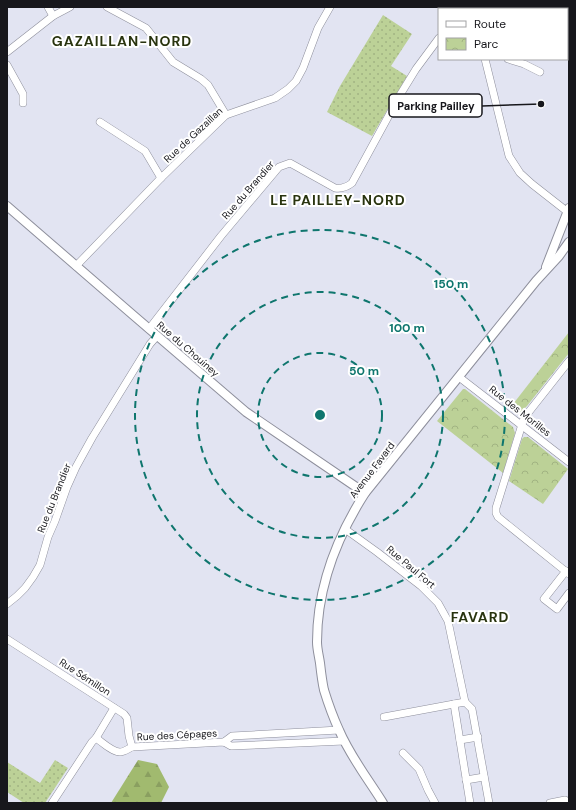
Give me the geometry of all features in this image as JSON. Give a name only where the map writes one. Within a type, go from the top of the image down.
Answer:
[{"type":"street","points":[[48,7],[53,16]]},
{"type":"street","points":[[7,52],[53,16],[70,7]]},
{"type":"street","points":[[107,7],[146,28],[173,62],[208,85],[226,115]]},
{"type":"street","name":"Rue de Gazaillan","points":[[76,266],[226,115],[276,98],[296,81],[303,68],[318,28],[330,7]]},
{"type":"street","name":"Rue du Brandier","points":[[150,329],[221,236],[279,167],[290,163],[339,189],[348,186],[352,182],[400,95],[416,69],[438,39]]},
{"type":"street","points":[[485,60],[509,156],[520,173],[543,194],[568,211]]},
{"type":"street","points":[[511,60],[524,64],[540,72]]},
{"type":"street","points":[[7,65],[23,94],[23,103]]},
{"type":"street","points":[[100,122],[145,151],[162,178]]},
{"type":"street","name":"Rue du Chouiney","points":[[7,206],[246,412],[365,493]]},
{"type":"street","name":"Avenue Favard","points":[[544,271],[568,211]]},
{"type":"street","name":"Avenue Favard","points":[[383,803],[344,741],[324,690],[317,643],[318,615],[330,561],[354,510],[365,493],[569,242]]},
{"type":"street","name":"Rue du Brandier","points":[[7,604],[25,588],[40,565],[48,537],[76,467],[92,438],[148,347],[157,336]]},
{"type":"street","points":[[569,361],[524,418],[496,508],[498,517],[567,572],[544,599],[557,609],[569,593]]},
{"type":"street","name":"Rue des Morilles","points":[[459,377],[569,462]]},
{"type":"street","name":"Rue Paul Fort","points":[[345,528],[421,586],[438,602],[448,621],[465,702],[472,709],[489,803]]},
{"type":"street","name":"Rue Sémillon","points":[[7,639],[124,714],[127,718],[132,747]]},
{"type":"street","points":[[384,717],[465,702]]},
{"type":"street","points":[[454,704],[470,803]]},
{"type":"street","points":[[52,803],[96,738],[114,708]]},
{"type":"street","name":"Rue des Cépages","points":[[224,742],[232,736],[339,730]]},
{"type":"street","points":[[460,740],[478,737]]},
{"type":"street","name":"Rue des Cépages","points":[[96,738],[106,746],[121,752],[132,747],[224,742],[232,746],[344,741]]},
{"type":"street","points":[[403,753],[419,768],[435,803]]},
{"type":"street","points":[[466,780],[484,777]]},
{"type":"street","points":[[550,803],[565,800]]},
{"type":"green space","points":[[383,15],[412,34],[391,66],[407,76],[372,136],[327,112],[340,86]]},
{"type":"green space","points":[[569,332],[569,353],[521,412],[510,408]]},
{"type":"green space","points":[[463,389],[465,389],[513,427],[515,433],[503,473],[437,421]]},
{"type":"green space","points":[[524,437],[528,437],[568,469],[543,504],[509,481],[522,439]]},
{"type":"green space","points":[[55,760],[68,768],[45,803],[24,803],[7,792],[7,762],[40,783]]},
{"type":"green space","points":[[138,760],[157,764],[169,787],[161,803],[111,803]]},
{"type":"place","name":"Parking Pailley","points":[[541,104]]},
{"type":"district","name":"GAZAILLAN-NORD","points":[[122,41]]},
{"type":"district","name":"LE PAILLEY-NORD","points":[[338,200]]},
{"type":"district","name":"FAVARD","points":[[480,617]]}]
